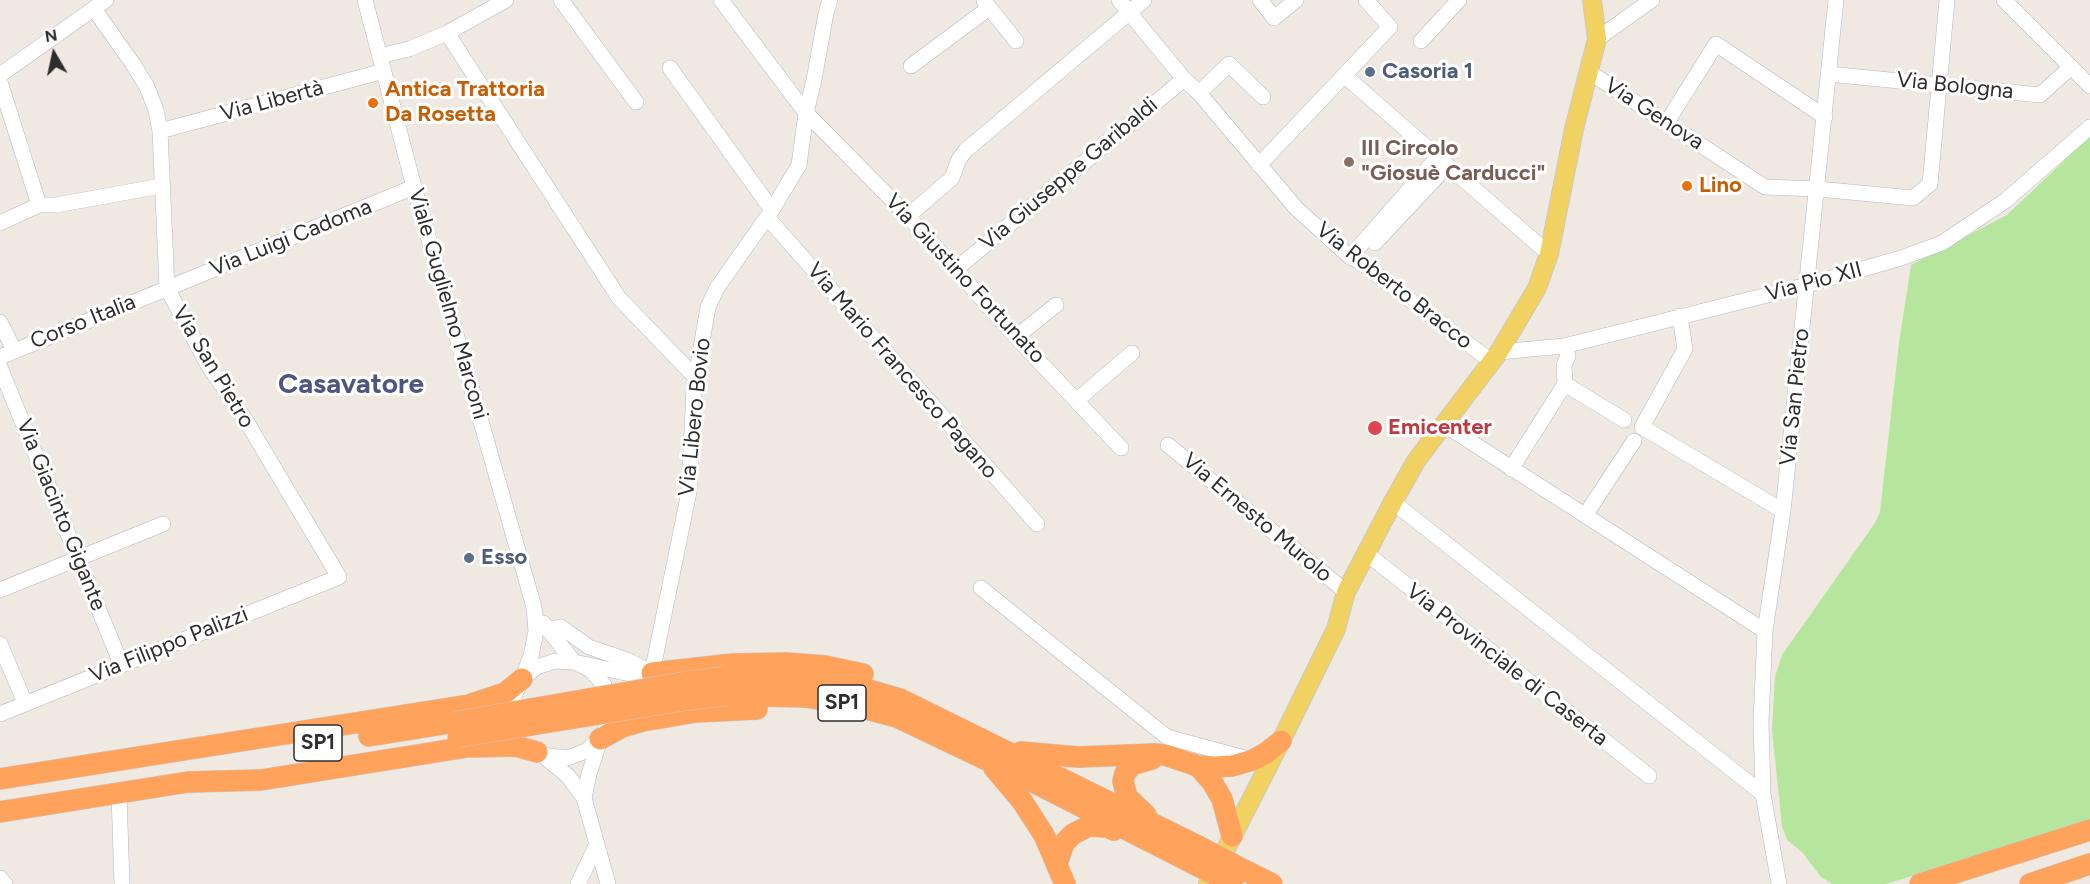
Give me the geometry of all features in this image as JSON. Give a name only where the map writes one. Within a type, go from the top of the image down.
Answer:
[{"type":"highway","points":[[652,673],[733,664],[786,663],[859,672],[920,700],[950,732]]},
{"type":"highway","points":[[0,779],[469,705],[505,693],[522,679]]},
{"type":"highway","name":"SP1","points":[[0,790],[184,773],[457,730],[686,682],[725,686],[811,679],[852,685],[900,699],[988,760],[1160,838],[1239,877],[1272,884]]},
{"type":"highway","points":[[600,739],[622,727],[643,721],[696,712],[764,709],[830,714],[950,732]]},
{"type":"highway","name":"SP1","points":[[950,732],[1007,750],[1160,838]]},
{"type":"highway","points":[[1007,750],[1046,756],[1078,757],[1154,754],[1198,766],[1223,767],[1253,760],[1281,741]]},
{"type":"highway","points":[[0,812],[119,794],[184,773],[261,780],[467,747],[516,746],[537,752]]},
{"type":"highway","points":[[1160,838],[1127,797],[1123,781],[1125,773],[1132,765],[1155,758],[1173,758]]},
{"type":"highway","points":[[988,760],[1028,809],[1044,835],[1061,874]]},
{"type":"highway","points":[[1198,766],[1212,782],[1222,799],[1232,836]]},
{"type":"highway","points":[[1061,874],[1064,843],[1073,834],[1089,826],[1107,827],[1131,838],[1160,838]]},
{"type":"highway","points":[[1920,884],[2090,830]]},
{"type":"highway","points":[[2030,884],[2090,864]]},
{"type":"highway","points":[[2077,884],[2090,879]]},
{"type":"main road","points":[[1208,884],[1336,629],[1346,592],[1393,502],[1416,461],[1496,357],[1537,288],[1549,254],[1574,129],[1597,39],[1592,0]]},
{"type":"street","name":"Viale Guglielmo Marconi","points":[[365,0],[414,188],[534,607],[536,631],[531,656],[522,679]]},
{"type":"street","name":"Via Libertà","points":[[160,130],[382,64],[409,49],[447,33],[506,0]]},
{"type":"street","points":[[561,0],[636,102]]},
{"type":"street","name":"Via Giustino Fortunato","points":[[721,0],[806,113],[908,216],[1016,337],[1121,448]]},
{"type":"street","name":"Via Libero Bovio","points":[[652,673],[689,492],[695,377],[708,307],[717,288],[770,214],[800,165],[806,113],[830,0]]},
{"type":"street","points":[[908,216],[952,178],[959,159],[966,150],[1124,6],[1144,0]]},
{"type":"street","points":[[1260,0],[1274,18],[1296,0]]},
{"type":"street","points":[[1259,165],[1390,27],[1366,0]]},
{"type":"street","points":[[1421,41],[1459,0]]},
{"type":"street","points":[[1597,39],[1652,0]]},
{"type":"street","name":"Via San Pietro","points":[[1779,884],[1763,794],[1761,722],[1765,631],[1783,511],[1836,0]]},
{"type":"street","points":[[1939,85],[1947,0]]},
{"type":"street","points":[[2004,0],[2090,86]]},
{"type":"street","points":[[0,75],[100,4]]},
{"type":"street","name":"Via San Pietro","points":[[100,4],[147,87],[156,110],[160,130],[167,288],[208,365],[248,424],[339,577]]},
{"type":"street","points":[[911,66],[986,4],[1016,41]]},
{"type":"street","name":"Via Roberto Bracco","points":[[1124,6],[1296,208],[1354,259],[1496,357]]},
{"type":"street","points":[[447,33],[619,298],[695,377]]},
{"type":"street","points":[[1667,122],[1716,44],[1825,117]]},
{"type":"street","points":[[1198,93],[1229,64],[1263,97]]},
{"type":"street","name":"Via Bologna","points":[[1829,74],[2040,95],[2071,67]]},
{"type":"street","name":"Via Mario Francesco Pagano","points":[[670,68],[770,214],[1037,524]]},
{"type":"street","name":"Via Genova","points":[[1589,72],[1765,187],[1818,189],[1913,198],[1930,184],[1939,85]]},
{"type":"street","points":[[1345,76],[1549,254]]},
{"type":"street","name":"Via Giuseppe Garibaldi","points":[[955,270],[1184,79]]},
{"type":"street","points":[[0,82],[39,205]]},
{"type":"street","name":"Via Pio XII","points":[[1496,357],[1564,346],[1807,285],[1901,258],[1942,243],[2005,201],[2090,127]]},
{"type":"street","points":[[1354,259],[1442,161]]},
{"type":"street","points":[[0,223],[39,205],[56,205],[161,186]]},
{"type":"street","name":"Via Luigi Cadoma","points":[[167,288],[414,188]]},
{"type":"street","name":"Corso Italia","points":[[7,353],[167,288]]},
{"type":"street","points":[[1016,337],[1056,305]]},
{"type":"street","points":[[1680,316],[1685,349],[1642,427],[1783,511]]},
{"type":"street","points":[[0,322],[7,353]]},
{"type":"street","points":[[1511,469],[1565,384],[1564,365],[1568,356],[1564,346]]},
{"type":"street","points":[[1077,400],[1132,353]]},
{"type":"street","name":"Via Giacinto Gigante","points":[[0,367],[122,664]]},
{"type":"street","points":[[1565,384],[1624,420]]},
{"type":"street","points":[[1443,423],[1765,631]]},
{"type":"street","points":[[1586,514],[1634,441]]},
{"type":"street","name":"Via Ernesto Murolo","points":[[1168,445],[1346,592]]},
{"type":"street","points":[[1393,502],[1763,794]]},
{"type":"street","points":[[0,590],[163,524]]},
{"type":"street","name":"Via Provinciale di Caserta","points":[[1366,554],[1649,776]]},
{"type":"street","name":"Via Filippo Palizzi","points":[[0,714],[339,577]]},
{"type":"street","points":[[981,588],[1167,737],[1253,760]]},
{"type":"street","name":"Viale Guglielmo Marconi","points":[[534,607],[548,630],[574,662]]},
{"type":"street","points":[[548,630],[561,627],[589,647],[627,660],[652,673]]},
{"type":"street","points":[[0,644],[25,703]]},
{"type":"street","points":[[603,881],[597,844],[584,798],[568,776],[537,752],[519,734],[512,716],[514,696],[522,679],[537,667],[555,661],[574,662],[630,674],[652,673]]},
{"type":"street","points":[[574,662],[591,670],[604,685],[610,703],[609,722],[600,739],[584,798]]},
{"type":"street","points":[[537,752],[567,758],[586,752],[600,739]]},
{"type":"street","points":[[119,794],[122,884]]},
{"type":"street","points":[[578,884],[597,844]]},
{"type":"street","points":[[0,878],[5,884]]},
{"type":"green space","points":[[2090,136],[2090,821],[1886,884],[1832,884],[1821,877],[1802,852],[1787,840],[1782,826],[1772,730],[1775,677],[1782,655],[1875,523],[1880,512],[1899,343],[1911,265],[2007,215]]},
{"type":"place","name":"Casoria 1","points":[[1370,72]]},
{"type":"place","name":"Antica Trattoria Da Rosetta","points":[[373,103]]},
{"type":"place","name":"III Circolo \"Giosuè Carducci\"","points":[[1349,162]]},
{"type":"place","name":"Lino","points":[[1687,186]]},
{"type":"place","name":"Emicenter","points":[[1375,428]]},
{"type":"place","name":"Esso","points":[[469,558]]},
{"type":"district","name":"Casavatore","points":[[351,385]]}]
